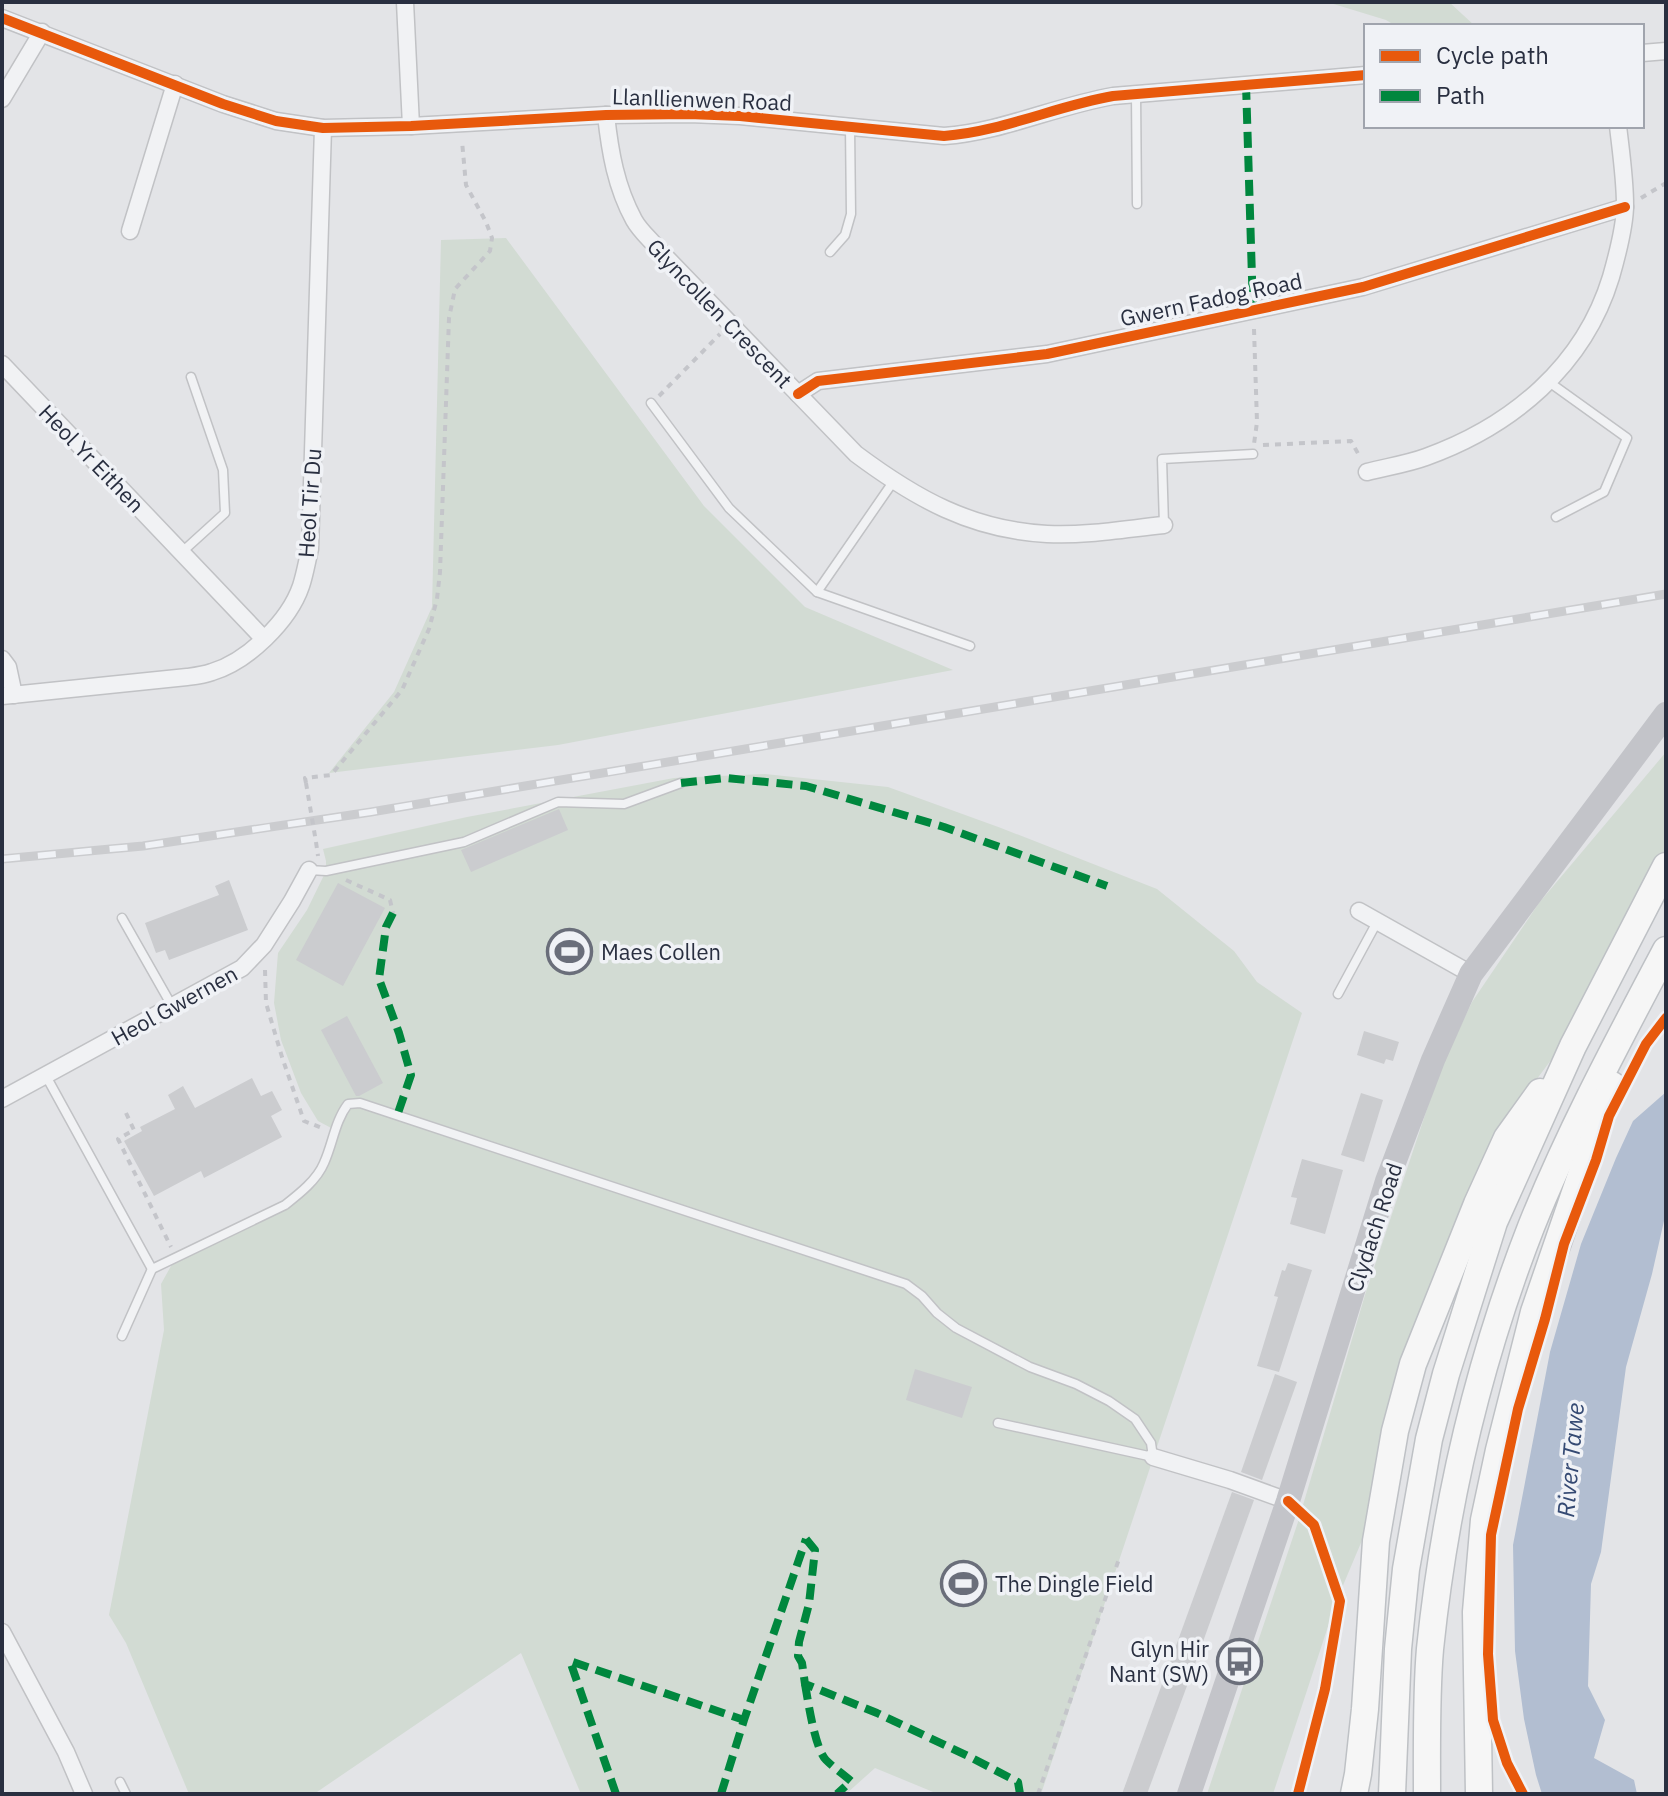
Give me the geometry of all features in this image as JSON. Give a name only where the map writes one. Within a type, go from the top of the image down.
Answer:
[{"type":"main road","name":"Clydach Road","points":[[1189,1794],[1288,1501],[1387,1181],[1433,1060],[1471,974],[1666,714]]},
{"type":"main road","points":[[1392,1794],[1399,1633],[1406,1569],[1429,1439],[1446,1374],[1494,1222],[1573,1046],[1666,866]]},
{"type":"main road","points":[[1427,1794],[1430,1652],[1448,1514],[1479,1382],[1503,1305],[1569,1138],[1666,950]]},
{"type":"main road","points":[[1479,1794],[1476,1612],[1484,1520],[1534,1312],[1643,994]]},
{"type":"main road","points":[[1354,1794],[1365,1709],[1376,1541],[1395,1431],[1413,1364],[1507,1138],[1573,1046]]},
{"type":"street","points":[[405,2],[411,126]]},
{"type":"street","name":"Llanllienwen Road","points":[[2,18],[223,104],[276,121],[323,128],[689,114],[944,136],[971,134],[1081,102],[1136,94],[1364,75]]},
{"type":"street","points":[[2,99],[42,32]]},
{"type":"street","points":[[1644,53],[1666,51]]},
{"type":"street","points":[[130,231],[175,84]]},
{"type":"street","name":"Glyncollen Crescent","points":[[606,115],[610,152],[621,191],[636,223],[856,454],[893,482],[936,507],[1011,530],[1088,534],[1164,525]]},
{"type":"street","name":"Heol Tir Du","points":[[8,696],[214,672],[241,658],[285,618],[301,588],[310,549],[323,128]]},
{"type":"street","points":[[1367,472],[1424,458],[1478,434],[1520,407],[1549,382],[1585,334],[1604,298],[1616,258],[1625,207],[1618,128]]},
{"type":"street","name":"Gwern Fadog Road","points":[[798,394],[818,381],[1047,354],[1363,287],[1625,207]]},
{"type":"street","name":"Heol Yr Eithen","points":[[2,364],[264,639]]},
{"type":"street","points":[[2,659],[8,667],[8,696]]},
{"type":"street","name":"Heol Gwernen","points":[[2,1099],[242,968],[264,945],[314,864]]},
{"type":"street","points":[[1359,911],[1471,974]]},
{"type":"street","points":[[1153,1457],[1288,1501]]},
{"type":"street","points":[[2,1632],[66,1752],[84,1794]]},
{"type":"lane","points":[[1136,94],[1137,204]]},
{"type":"lane","points":[[830,252],[845,235],[851,214],[850,127]]},
{"type":"lane","points":[[182,552],[225,513],[223,470],[191,377]]},
{"type":"lane","points":[[1549,382],[1627,438],[1604,492],[1556,517]]},
{"type":"lane","points":[[651,403],[729,508],[817,592],[970,646]]},
{"type":"lane","points":[[1164,525],[1162,459],[1253,454]]},
{"type":"lane","points":[[817,592],[893,482]]},
{"type":"lane","points":[[314,864],[326,871],[464,842],[558,802],[624,804],[681,783]]},
{"type":"lane","points":[[122,918],[172,1006]]},
{"type":"lane","points":[[1338,994],[1378,921]]},
{"type":"lane","points":[[46,1076],[152,1269]]},
{"type":"lane","points":[[122,1336],[152,1269],[285,1205],[299,1194],[323,1167],[341,1113],[348,1104],[360,1103],[906,1284],[956,1328],[1030,1367],[1076,1384],[1135,1419],[1151,1443],[1153,1457],[998,1423]]},
{"type":"lane","points":[[120,1782],[126,1794]]},
{"type":"path","points":[[314,864],[316,842],[305,778],[331,775],[402,690],[429,629],[437,599],[449,318],[455,289],[490,251],[492,238],[466,185],[461,123]]},
{"type":"path","points":[[1625,207],[1666,183]]},
{"type":"path","points":[[1253,310],[1257,422],[1253,454]]},
{"type":"path","points":[[651,403],[730,324]]},
{"type":"path","points":[[1253,454],[1260,445],[1351,441],[1367,472]]},
{"type":"path","points":[[326,871],[390,900],[393,913]]},
{"type":"path","points":[[264,945],[266,1003],[304,1121],[322,1129],[335,1130]]},
{"type":"path","points":[[126,1113],[134,1130],[118,1139],[176,1257]]},
{"type":"path","points":[[1038,1794],[1120,1556]]},
{"type":"shaded area","points":[[1327,2],[1449,2],[1473,24],[1393,24]]},
{"type":"shaded area","points":[[506,238],[704,506],[805,607],[953,670],[558,745],[329,773],[394,692],[432,607],[441,240]]},
{"type":"shaded area","points":[[1666,752],[1666,851],[1557,1052],[1513,1111],[1490,1153],[1431,1281],[1395,1383],[1374,1512],[1336,1602],[1273,1794],[1207,1794],[1298,1522],[1365,1295],[1441,1067],[1472,1002],[1539,903]]},
{"type":"shaded area","points":[[765,774],[888,787],[1157,889],[1234,951],[1257,982],[1302,1013],[1041,1794],[938,1794],[875,1768],[846,1794],[581,1794],[521,1653],[314,1794],[189,1794],[126,1643],[109,1615],[164,1330],[161,1284],[176,1257],[285,1205],[323,1167],[335,1130],[318,1121],[301,1093],[281,1040],[274,1003],[278,953],[307,910],[326,871],[323,849],[467,817],[674,778]]},
{"type":"water","name":"River Tawe","points":[[1666,1092],[1666,1212],[1626,1367],[1601,1552],[1591,1584],[1588,1686],[1605,1720],[1594,1758],[1634,1780],[1637,1794],[1542,1794],[1524,1719],[1515,1651],[1513,1545],[1550,1352],[1581,1244],[1633,1121]]},
{"type":"building","points":[[559,809],[568,830],[471,872],[461,850]]},
{"type":"building","points":[[229,880],[248,930],[169,960],[165,950],[156,953],[145,923],[219,895],[215,886]]},
{"type":"building","points":[[338,883],[385,908],[343,986],[296,960]]},
{"type":"building","points":[[347,1016],[383,1083],[359,1096],[356,1096],[321,1030]]},
{"type":"building","points":[[1364,1031],[1399,1042],[1393,1061],[1386,1059],[1384,1064],[1357,1055]]},
{"type":"building","points":[[252,1078],[261,1096],[272,1091],[282,1110],[271,1116],[282,1137],[204,1178],[201,1171],[154,1196],[124,1141],[142,1131],[140,1127],[175,1109],[168,1095],[183,1086],[195,1108]]},
{"type":"building","points":[[1361,1093],[1383,1100],[1364,1162],[1341,1155]]},
{"type":"building","points":[[1302,1159],[1343,1170],[1325,1234],[1290,1224],[1297,1198],[1291,1197]]},
{"type":"building","points":[[1288,1263],[1312,1270],[1279,1372],[1257,1366],[1278,1297],[1274,1296],[1282,1270],[1285,1271]]},
{"type":"building","points":[[915,1369],[972,1387],[962,1418],[906,1400]]},
{"type":"building","points":[[1275,1374],[1297,1382],[1262,1480],[1241,1472]]},
{"type":"building","points":[[1232,1492],[1254,1500],[1191,1675],[1147,1794],[1122,1794]]},
{"type":"railway","points":[[2,859],[143,846],[371,812],[1666,594]]},
{"type":"marked path","points":[[1246,84],[1253,310]]},
{"type":"marked path","points":[[681,783],[726,778],[806,786],[944,827],[1107,886]]},
{"type":"marked path","points":[[393,913],[386,927],[379,979],[411,1075],[397,1116]]},
{"type":"marked path","points":[[806,1539],[815,1550],[809,1604],[799,1642],[798,1656],[805,1684],[877,1713],[970,1757],[1018,1782],[1020,1794]]},
{"type":"marked path","points":[[721,1794],[806,1539]]},
{"type":"marked path","points":[[616,1794],[570,1661],[744,1720]]},
{"type":"marked path","points":[[805,1684],[818,1746],[829,1763],[851,1781],[837,1794]]},
{"type":"cycle path","points":[[2,18],[223,104],[276,121],[323,128],[689,114],[944,136],[965,134],[1113,96],[1364,75]]},
{"type":"cycle path","points":[[798,394],[818,381],[1047,354],[1363,287],[1625,207]]},
{"type":"cycle path","points":[[1523,1794],[1507,1763],[1493,1720],[1488,1654],[1491,1535],[1518,1409],[1564,1244],[1609,1116],[1646,1044],[1666,1018]]},
{"type":"cycle path","points":[[1288,1501],[1314,1525],[1340,1601],[1325,1689],[1298,1794]]},
{"type":"place","name":"Maes Collen","points":[[570,951]]},
{"type":"place","name":"The Dingle Field","points":[[964,1583]]},
{"type":"place","name":"Glyn Hir Nant (SW)","points":[[1240,1661]]}]
